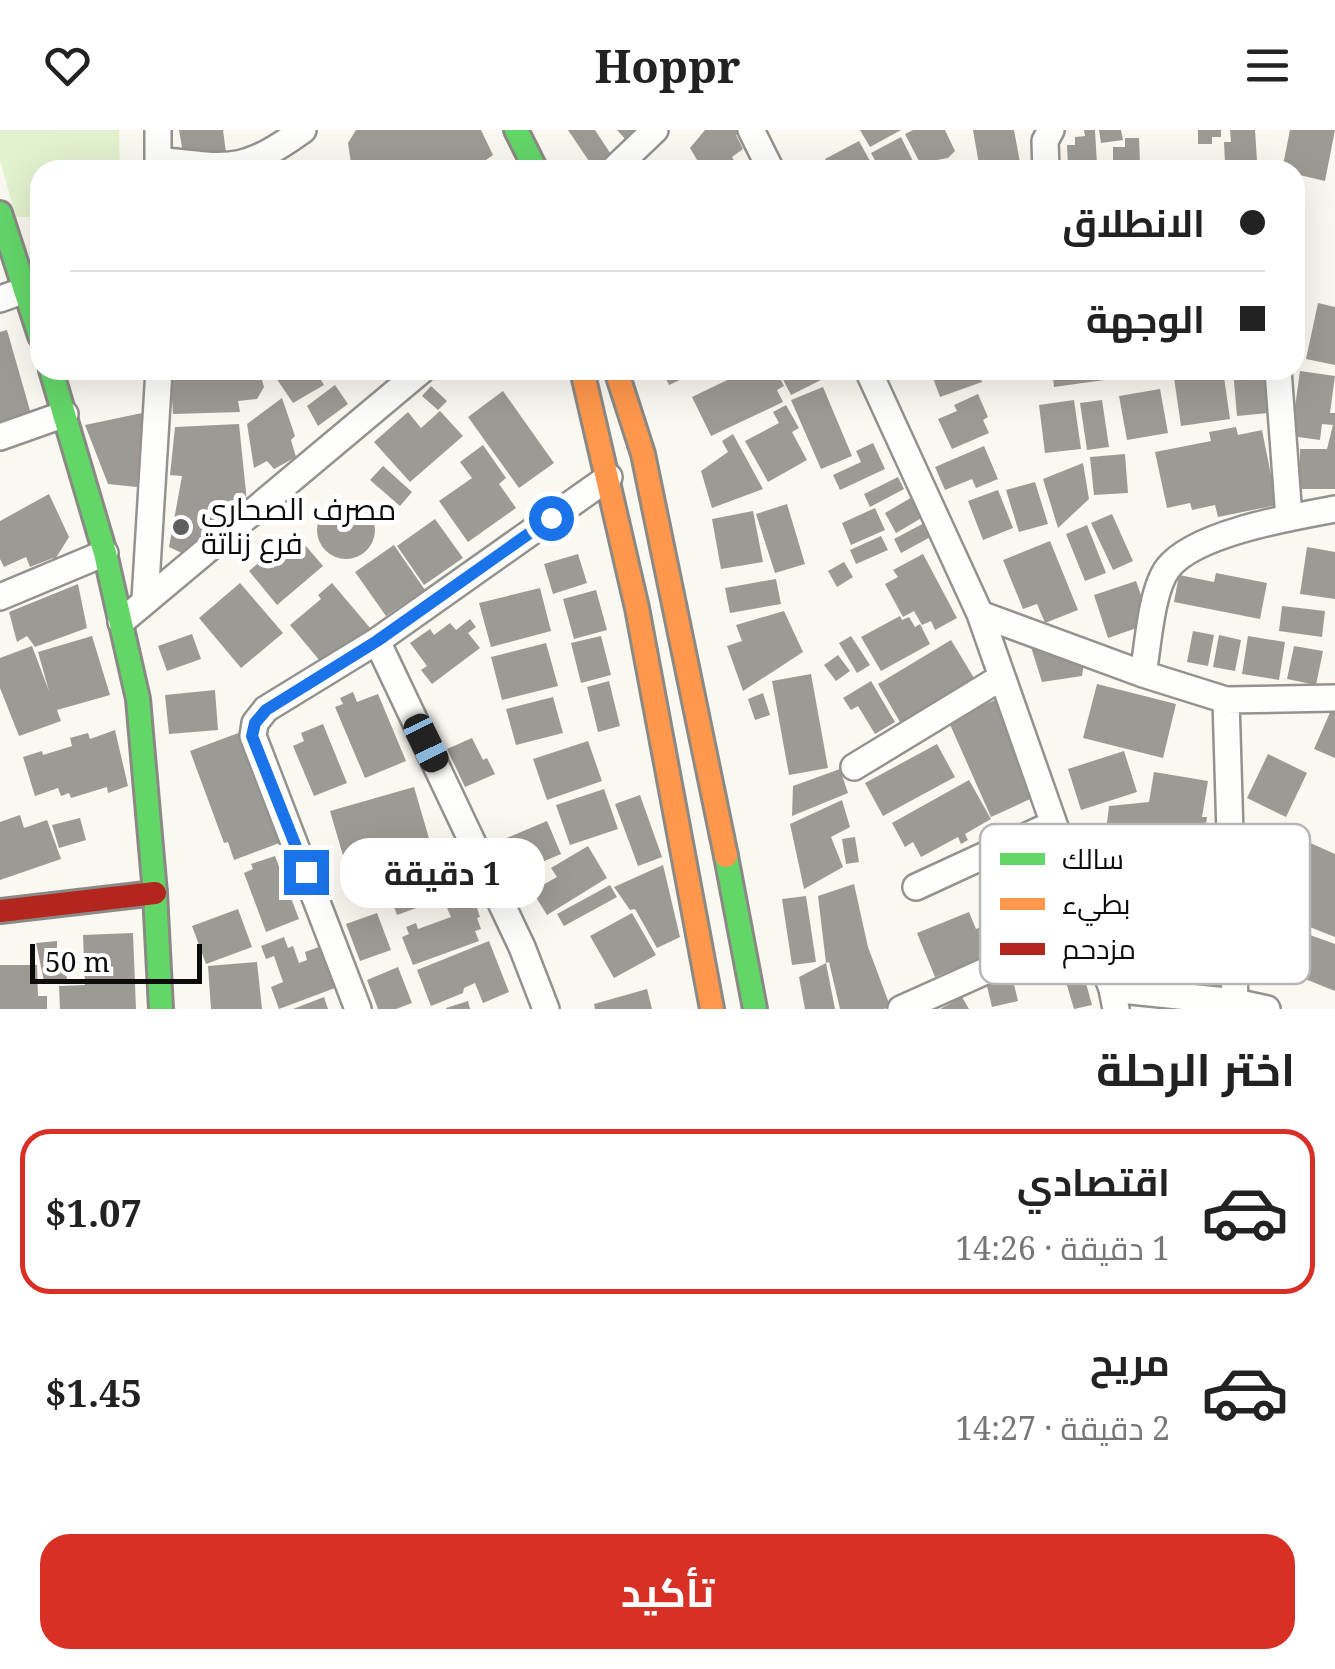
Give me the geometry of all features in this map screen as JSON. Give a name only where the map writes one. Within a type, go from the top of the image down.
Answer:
[{"type":"main road","points":[[508,130],[518,160]]},
{"type":"main road","points":[[516,130],[531,160]]},
{"type":"main road","points":[[0,213],[30,305]]},
{"type":"main road","points":[[54,380],[105,553],[138,699],[162,1009]]},
{"type":"main road","points":[[584,380],[652,676],[712,1009]]},
{"type":"main road","points":[[619,380],[644,454],[755,1009]]},
{"type":"main road","points":[[652,676],[688,670]]},
{"type":"main road","points":[[0,911],[155,892]]},
{"type":"street","points":[[158,130],[158,160]]},
{"type":"street","points":[[256,160],[303,130]]},
{"type":"street","points":[[624,160],[655,130]]},
{"type":"street","points":[[751,130],[766,160]]},
{"type":"street","points":[[1046,160],[1045,141],[1051,130]]},
{"type":"street","points":[[0,299],[25,290]]},
{"type":"street","points":[[146,600],[158,380]]},
{"type":"street","points":[[121,622],[410,380]]},
{"type":"street","points":[[873,380],[980,614],[1053,824]]},
{"type":"street","points":[[1279,380],[1289,518]]},
{"type":"street","points":[[0,437],[65,414]]},
{"type":"street","points":[[358,1009],[252,736],[255,723],[266,710],[377,641],[609,478]]},
{"type":"street","points":[[1143,674],[1158,590],[1166,570],[1184,554],[1254,524],[1335,508]]},
{"type":"street","points":[[0,596],[105,553]]},
{"type":"street","points":[[980,614],[1226,700],[1335,698]]},
{"type":"street","points":[[377,641],[522,947],[546,1009]]},
{"type":"street","points":[[854,767],[1002,676]]},
{"type":"street","points":[[1226,700],[1230,824]]},
{"type":"street","points":[[916,887],[980,858]]},
{"type":"street","points":[[901,1009],[980,974]]},
{"type":"street","points":[[1235,984],[1236,1002]]},
{"type":"street","points":[[1114,999],[1236,1002],[1268,1009]]},
{"type":"green space","points":[[0,130],[119,130],[120,160],[30,160],[30,217],[16,217],[0,160]]},
{"type":"building","points":[[179,130],[223,130],[226,153],[183,153]]},
{"type":"building","points":[[356,130],[481,130],[493,155],[486,160],[351,160],[348,143]]},
{"type":"building","points":[[568,130],[595,130],[614,159],[588,160]]},
{"type":"building","points":[[617,130],[638,130],[626,140]]},
{"type":"building","points":[[705,130],[743,130],[736,135],[743,149],[732,157],[734,160],[697,160],[690,148]]},
{"type":"building","points":[[860,130],[901,130],[870,147]]},
{"type":"building","points":[[913,130],[945,130],[955,151],[948,158],[918,160],[905,134]]},
{"type":"building","points":[[973,130],[1014,130],[1020,160],[978,160]]},
{"type":"building","points":[[1084,130],[1095,130],[1097,160],[1068,160],[1067,145],[1075,145],[1075,137],[1085,136]]},
{"type":"building","points":[[1099,130],[1121,130],[1123,140],[1101,143]]},
{"type":"building","points":[[1198,130],[1221,130],[1221,137],[1212,137],[1212,144],[1198,144]]},
{"type":"building","points":[[1230,130],[1255,130],[1257,160],[1225,160],[1224,142],[1231,142]]},
{"type":"building","points":[[1290,130],[1335,130],[1325,181],[1305,176],[1305,160],[1284,160]]},
{"type":"building","points":[[901,137],[912,160],[875,160],[871,153]]},
{"type":"building","points":[[1125,138],[1139,138],[1140,160],[1113,160],[1113,147],[1125,147]]},
{"type":"building","points":[[859,141],[869,160],[826,160]]},
{"type":"building","points":[[1318,303],[1335,307],[1335,365],[1306,359]]},
{"type":"building","points":[[7,330],[33,421],[0,430],[0,332]]},
{"type":"building","points":[[1305,372],[1335,376],[1330,413],[1335,413],[1335,489],[1300,489],[1300,449],[1327,449],[1333,425],[1322,424],[1320,440],[1291,436],[1299,380],[1305,380]]},
{"type":"building","points":[[171,380],[262,380],[264,387],[257,399],[238,401],[240,412],[173,414]]},
{"type":"building","points":[[277,380],[321,380],[324,385],[293,403]]},
{"type":"building","points":[[727,380],[781,380],[784,386],[777,390],[783,402],[711,436],[692,397]]},
{"type":"building","points":[[783,380],[821,380],[791,395]]},
{"type":"building","points":[[934,380],[982,382],[940,397]]},
{"type":"building","points":[[1053,380],[1104,380],[1054,387]]},
{"type":"building","points":[[1174,380],[1224,380],[1230,419],[1181,426]]},
{"type":"building","points":[[1234,380],[1266,380],[1268,413],[1237,416]]},
{"type":"building","points":[[335,385],[348,404],[318,426],[307,406]]},
{"type":"building","points":[[431,386],[447,401],[438,410],[422,396]]},
{"type":"building","points":[[823,387],[852,456],[821,469],[791,400]]},
{"type":"building","points":[[1160,389],[1168,433],[1127,440],[1119,396]]},
{"type":"building","points":[[503,391],[554,463],[519,488],[468,417]]},
{"type":"building","points":[[978,394],[988,417],[983,420],[989,433],[952,449],[938,419],[957,411],[954,405]]},
{"type":"building","points":[[282,398],[295,436],[291,440],[296,457],[274,469],[267,461],[254,468],[247,424]]},
{"type":"building","points":[[1074,400],[1081,449],[1045,453],[1039,405]]},
{"type":"building","points":[[1102,400],[1109,447],[1087,450],[1080,403]]},
{"type":"building","points":[[786,405],[799,428],[792,432],[807,460],[768,482],[745,441],[779,423],[773,412]]},
{"type":"building","points":[[440,411],[463,436],[410,482],[374,442],[408,412],[421,428]]},
{"type":"building","points":[[147,412],[146,488],[108,484],[85,425]]},
{"type":"building","points":[[239,424],[247,502],[184,554],[169,547],[182,476],[170,475],[175,427]]},
{"type":"building","points":[[1236,427],[1238,435],[1262,430],[1277,505],[1218,517],[1215,505],[1192,510],[1190,503],[1167,508],[1155,452],[1211,441],[1209,432]]},
{"type":"building","points":[[733,434],[763,489],[712,508],[701,471],[728,452],[722,441]]},
{"type":"building","points":[[873,443],[885,469],[840,490],[833,475],[861,462],[856,451]]},
{"type":"building","points":[[483,445],[506,478],[499,484],[516,508],[468,542],[439,501],[472,478],[460,462]]},
{"type":"building","points":[[984,446],[998,479],[976,488],[972,479],[945,490],[935,467]]},
{"type":"building","points":[[1125,454],[1128,493],[1094,495],[1090,457]]},
{"type":"building","points":[[1083,463],[1089,499],[1058,528],[1043,479]]},
{"type":"building","points":[[383,466],[412,492],[400,506],[370,480]]},
{"type":"building","points":[[898,477],[904,489],[870,507],[864,494]]},
{"type":"building","points":[[1035,482],[1048,524],[1019,532],[1006,490]]},
{"type":"building","points":[[998,490],[1013,528],[983,540],[968,501]]},
{"type":"building","points":[[49,494],[69,537],[54,561],[53,558],[30,567],[26,557],[4,567],[0,559],[0,521]]},
{"type":"building","points":[[914,496],[925,516],[896,533],[885,513]]},
{"type":"building","points":[[346,501],[367,509],[375,530],[367,551],[346,559],[325,551],[317,530],[325,509]]},
{"type":"building","points":[[787,504],[805,564],[775,573],[756,514]]},
{"type":"building","points":[[875,508],[885,530],[851,545],[842,523]]},
{"type":"building","points":[[753,511],[763,562],[721,569],[712,519]]},
{"type":"building","points":[[1112,514],[1133,561],[1113,570],[1091,523]]},
{"type":"building","points":[[435,519],[463,558],[424,585],[397,546]]},
{"type":"building","points":[[928,521],[936,534],[901,553],[894,539]]},
{"type":"building","points":[[1087,525],[1106,573],[1085,581],[1066,534]]},
{"type":"building","points":[[294,532],[323,566],[277,605],[249,571]]},
{"type":"building","points":[[881,536],[888,550],[856,564],[850,550]]},
{"type":"building","points":[[1050,541],[1078,610],[1045,623],[1037,604],[1023,609],[1003,560]]},
{"type":"building","points":[[394,545],[425,590],[386,616],[355,572]]},
{"type":"building","points":[[1307,547],[1335,552],[1335,599],[1300,594]]},
{"type":"building","points":[[578,554],[587,583],[553,594],[544,564]]},
{"type":"building","points":[[923,554],[957,618],[935,630],[931,621],[922,625],[914,611],[903,617],[885,584],[898,577],[893,570]]},
{"type":"building","points":[[844,562],[853,577],[837,587],[828,571]]},
{"type":"building","points":[[1216,573],[1267,583],[1260,619],[1174,602],[1179,575],[1214,582]]},
{"type":"building","points":[[776,579],[781,604],[730,613],[725,588]]},
{"type":"building","points":[[1136,581],[1151,623],[1108,638],[1094,595]]},
{"type":"building","points":[[240,583],[283,633],[241,668],[199,618]]},
{"type":"building","points":[[332,583],[371,629],[325,667],[290,625],[321,599],[318,595]]},
{"type":"building","points":[[78,584],[87,628],[35,647],[27,636],[17,642],[9,612]]},
{"type":"building","points":[[540,588],[551,631],[491,647],[479,603]]},
{"type":"building","points":[[596,590],[607,630],[574,639],[563,599]]},
{"type":"building","points":[[1282,606],[1325,611],[1322,637],[1279,631]]},
{"type":"building","points":[[784,611],[803,652],[743,691],[727,646],[742,641],[736,625]]},
{"type":"building","points":[[900,616],[902,620],[909,617],[915,627],[920,624],[930,644],[881,671],[861,637]]},
{"type":"building","points":[[470,619],[476,627],[468,633],[480,648],[432,684],[421,670],[427,666],[410,643],[430,629],[434,635],[450,623],[456,630]]},
{"type":"building","points":[[1193,631],[1214,635],[1208,666],[1187,662]]},
{"type":"building","points":[[192,634],[201,659],[167,671],[158,646]]},
{"type":"building","points":[[1219,635],[1241,640],[1235,671],[1213,667]]},
{"type":"building","points":[[92,636],[110,695],[57,710],[61,721],[19,736],[0,688],[0,658],[32,646],[49,691],[38,652]]},
{"type":"building","points":[[601,636],[611,675],[581,683],[571,643]]},
{"type":"building","points":[[851,636],[870,665],[857,673],[839,643]]},
{"type":"building","points":[[1248,636],[1285,642],[1279,680],[1242,674]]},
{"type":"building","points":[[951,640],[974,678],[900,722],[878,684]]},
{"type":"building","points":[[546,643],[558,686],[502,700],[491,657]]},
{"type":"building","points":[[1051,644],[1084,662],[1082,676],[1042,682],[1031,647]]},
{"type":"building","points":[[1294,646],[1323,651],[1316,685],[1287,679]]},
{"type":"building","points":[[838,655],[850,671],[836,681],[824,665]]},
{"type":"building","points":[[811,674],[828,768],[789,775],[772,681]]},
{"type":"building","points":[[609,681],[620,726],[598,732],[587,687]]},
{"type":"building","points":[[871,681],[895,722],[875,734],[858,706],[851,710],[843,698]]},
{"type":"building","points":[[1097,684],[1176,704],[1163,758],[1083,738]]},
{"type":"building","points":[[215,690],[218,730],[169,734],[165,695]]},
{"type":"building","points":[[353,692],[357,702],[378,694],[406,761],[365,778],[335,707],[343,704],[340,698]]},
{"type":"building","points":[[763,693],[770,715],[755,720],[748,699]]},
{"type":"building","points":[[553,697],[563,733],[516,745],[506,709]]},
{"type":"building","points":[[995,700],[1037,796],[991,817],[948,720]]},
{"type":"building","points":[[1335,701],[1335,758],[1314,749]]},
{"type":"building","points":[[323,724],[347,783],[314,796],[293,746],[304,741],[301,733]]},
{"type":"building","points":[[115,730],[128,786],[108,793],[107,787],[71,798],[69,793],[61,796],[58,788],[35,796],[23,757],[72,746],[70,738],[88,733],[90,739]]},
{"type":"building","points":[[241,732],[282,842],[234,860],[190,751]]},
{"type":"building","points":[[472,738],[495,774],[465,787],[447,749]]},
{"type":"building","points":[[588,741],[602,781],[547,800],[533,759]]},
{"type":"building","points":[[937,744],[955,777],[883,816],[865,783]]},
{"type":"building","points":[[1124,751],[1137,792],[1081,810],[1068,769]]},
{"type":"building","points":[[1268,754],[1307,773],[1286,817],[1247,798]]},
{"type":"building","points":[[840,769],[848,793],[792,816],[793,786]]},
{"type":"building","points":[[1154,772],[1208,781],[1202,817],[1207,817],[1206,824],[1107,824],[1109,806],[1149,802]]},
{"type":"building","points":[[969,780],[991,819],[965,834],[968,840],[961,844],[958,837],[921,857],[913,842],[905,847],[892,823]]},
{"type":"building","points":[[414,787],[433,852],[349,876],[330,811]]},
{"type":"building","points":[[604,789],[618,829],[570,845],[556,805]]},
{"type":"building","points":[[640,795],[662,857],[638,866],[615,804]]},
{"type":"building","points":[[842,800],[850,827],[831,837],[843,867],[804,889],[790,824]]},
{"type":"building","points":[[20,815],[24,828],[47,820],[61,859],[0,880],[0,822]]},
{"type":"building","points":[[80,818],[86,840],[59,848],[52,825]]},
{"type":"building","points":[[547,821],[561,854],[511,875],[497,842]]},
{"type":"building","points":[[855,837],[859,862],[846,864],[842,839]]},
{"type":"building","points":[[1310,843],[1335,854],[1335,937],[1310,927]]},
{"type":"building","points":[[588,846],[607,878],[547,915],[532,891],[557,877],[551,868]]},
{"type":"building","points":[[275,856],[299,919],[266,932],[244,873],[253,869],[251,864]]},
{"type":"building","points":[[454,858],[466,890],[397,915],[388,892],[398,888],[395,882],[408,878],[405,871],[427,862],[428,867]]},
{"type":"building","points":[[663,865],[680,937],[657,948],[635,909],[630,910],[614,887]]},
{"type":"building","points":[[385,868],[390,879],[376,885],[371,874]]},
{"type":"building","points":[[854,884],[868,947],[890,1006],[884,1009],[840,1009],[829,962],[826,963],[818,896]]},
{"type":"building","points":[[610,885],[617,897],[564,926],[557,914]]},
{"type":"building","points":[[806,896],[816,962],[792,965],[782,899]]},
{"type":"building","points":[[474,899],[480,917],[477,918],[481,929],[475,931],[479,941],[413,965],[402,937],[409,934],[406,927],[416,923],[418,929],[451,917],[447,908]]},
{"type":"building","points":[[238,909],[252,947],[206,964],[192,926]]},
{"type":"building","points":[[969,912],[976,929],[980,927],[980,964],[957,975],[954,969],[935,977],[917,933]]},
{"type":"building","points":[[377,913],[391,950],[360,961],[346,924]]},
{"type":"building","points":[[632,913],[656,955],[614,978],[590,936]]},
{"type":"building","points":[[133,933],[136,1009],[60,1009],[59,986],[85,985],[83,935]]},
{"type":"building","points":[[1310,935],[1335,944],[1335,991],[1310,981]]},
{"type":"building","points":[[284,937],[288,948],[293,946],[299,963],[307,960],[305,952],[319,947],[335,988],[279,1009],[271,987],[283,982],[274,956],[266,959],[261,946]]},
{"type":"building","points":[[57,941],[57,956],[63,960],[67,979],[44,981],[36,943]]},
{"type":"building","points":[[489,941],[509,992],[483,1003],[475,983],[464,988],[463,993],[431,1006],[417,970]]},
{"type":"building","points":[[257,962],[262,1009],[211,1009],[208,966]]},
{"type":"building","points":[[826,963],[835,1009],[805,1009],[799,977]]},
{"type":"building","points":[[0,965],[37,965],[38,996],[47,996],[47,1009],[0,1009]]},
{"type":"building","points":[[398,967],[412,1003],[396,1009],[378,1009],[367,980]]},
{"type":"building","points":[[986,984],[1014,984],[1018,1001],[992,1007]]},
{"type":"building","points":[[1067,984],[1086,984],[1092,1005],[1074,1009]]},
{"type":"building","points":[[647,989],[652,1009],[595,1009],[594,1004]]},
{"type":"building","points":[[324,997],[328,1009],[293,1009]]},
{"type":"building","points":[[962,997],[969,1009],[940,1009]]},
{"type":"building","points":[[468,1001],[470,1009],[446,1009],[446,1008]]},
{"type":"traffic: fast","points":[[516,130],[531,160]]},
{"type":"traffic: fast","points":[[0,213],[30,305]]},
{"type":"traffic: fast","points":[[54,380],[105,553],[138,699],[161,1009]]},
{"type":"traffic: fast","points":[[726,856],[755,1009]]},
{"type":"traffic: slow","points":[[584,380],[637,608],[712,1009]]},
{"type":"traffic: slow","points":[[619,380],[643,454],[726,856]]},
{"type":"traffic: jam","points":[[0,911],[155,893]]},
{"type":"place","name":"مصرف الصحارى فرع زناتة","points":[[181,527]]},
{"type":"route","points":[[306,872],[252,736],[255,723],[266,710],[377,641],[551,518]]}]
